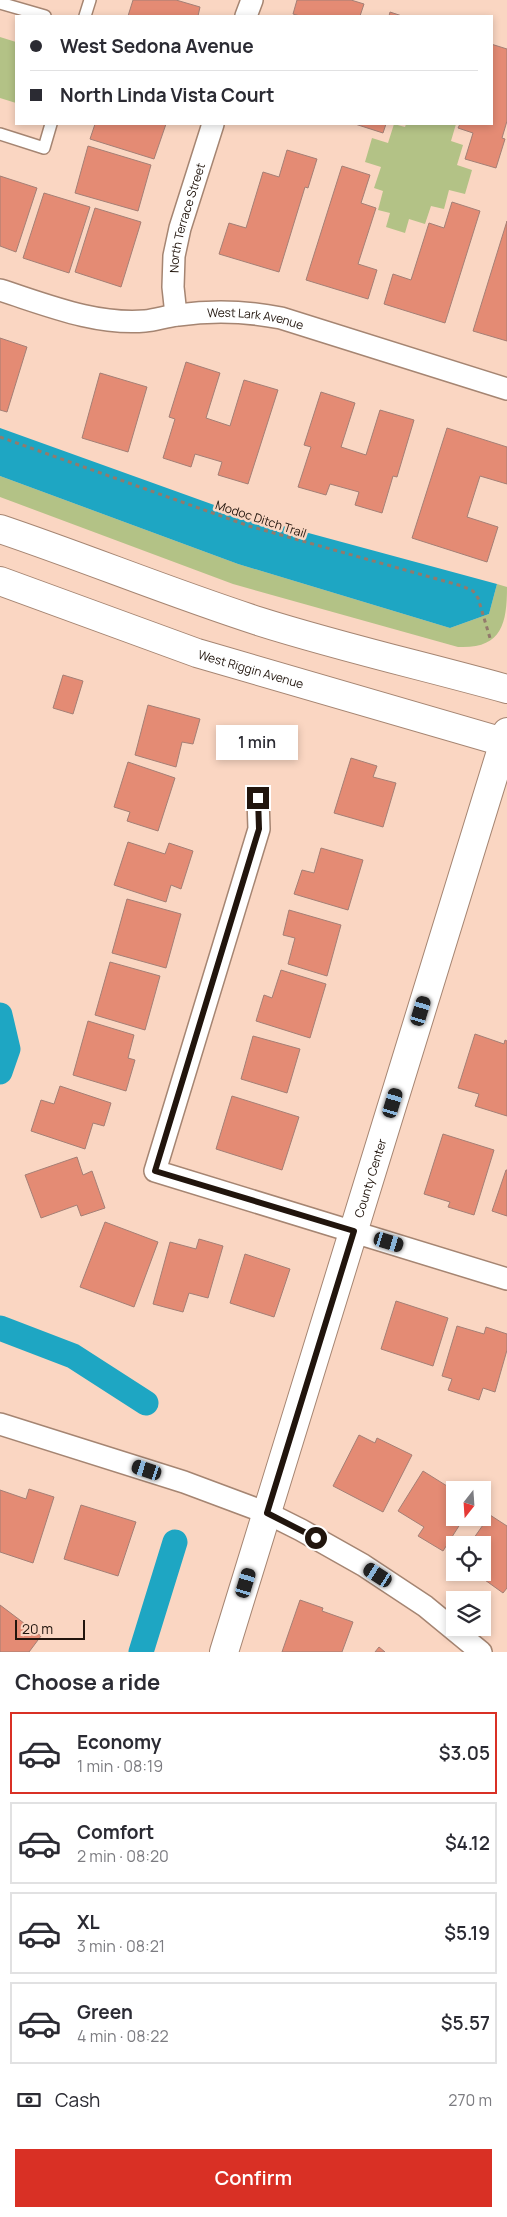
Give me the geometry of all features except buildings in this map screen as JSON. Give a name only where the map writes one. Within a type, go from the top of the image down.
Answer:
[{"type":"main road","points":[[0,528],[161,588],[260,622],[359,651],[507,689]]},
{"type":"main road","name":"West Riggin Avenue","points":[[0,581],[198,652],[506,739]]},
{"type":"main road","name":"County Center","points":[[224,1652],[506,739]]},
{"type":"street","points":[[246,15],[252,0]]},
{"type":"street","name":"North Terrace Street","points":[[176,315],[173,287],[174,256],[180,228],[213,125]]},
{"type":"street","name":"West Lark Avenue","points":[[0,290],[78,315],[110,320],[145,321],[176,315],[210,312],[248,312],[281,318],[507,390]]},
{"type":"street","points":[[258,798],[259,829],[155,1171],[354,1231],[507,1280]]},
{"type":"street","points":[[0,1424],[184,1482],[267,1513],[363,1565],[425,1606],[481,1652]]},
{"type":"lane","points":[[84,15],[90,0]]},
{"type":"lane","points":[[0,3],[42,15]]},
{"type":"lane","points":[[0,134],[44,148],[51,125]]},
{"type":"path","name":"Modoc Ditch Trail","points":[[0,437],[249,526],[462,586],[473,591],[478,598],[490,638]]},
{"type":"green space","points":[[0,37],[15,42],[15,103],[0,98]]},
{"type":"green space","points":[[394,125],[405,127],[406,125],[456,125],[451,141],[463,145],[457,165],[472,170],[465,194],[449,190],[444,209],[431,206],[425,224],[409,219],[405,233],[386,227],[390,213],[378,210],[383,191],[374,188],[381,167],[365,162],[372,138],[388,143]]},
{"type":"green space","points":[[0,476],[238,564],[450,628],[489,614],[497,584],[507,587],[507,601],[503,623],[499,632],[484,644],[472,647],[458,647],[233,584],[0,497]]},
{"type":"water","points":[[0,428],[242,515],[497,584],[489,614],[450,628],[238,564],[0,476]]},
{"type":"waterway","points":[[0,1015],[8,1049],[0,1072]]},
{"type":"waterway","points":[[0,1328],[73,1356],[146,1403]]},
{"type":"waterway","points":[[141,1652],[175,1542]]},
{"type":"route","points":[[258,798],[259,829],[155,1171],[354,1231],[267,1513],[316,1538]]}]
